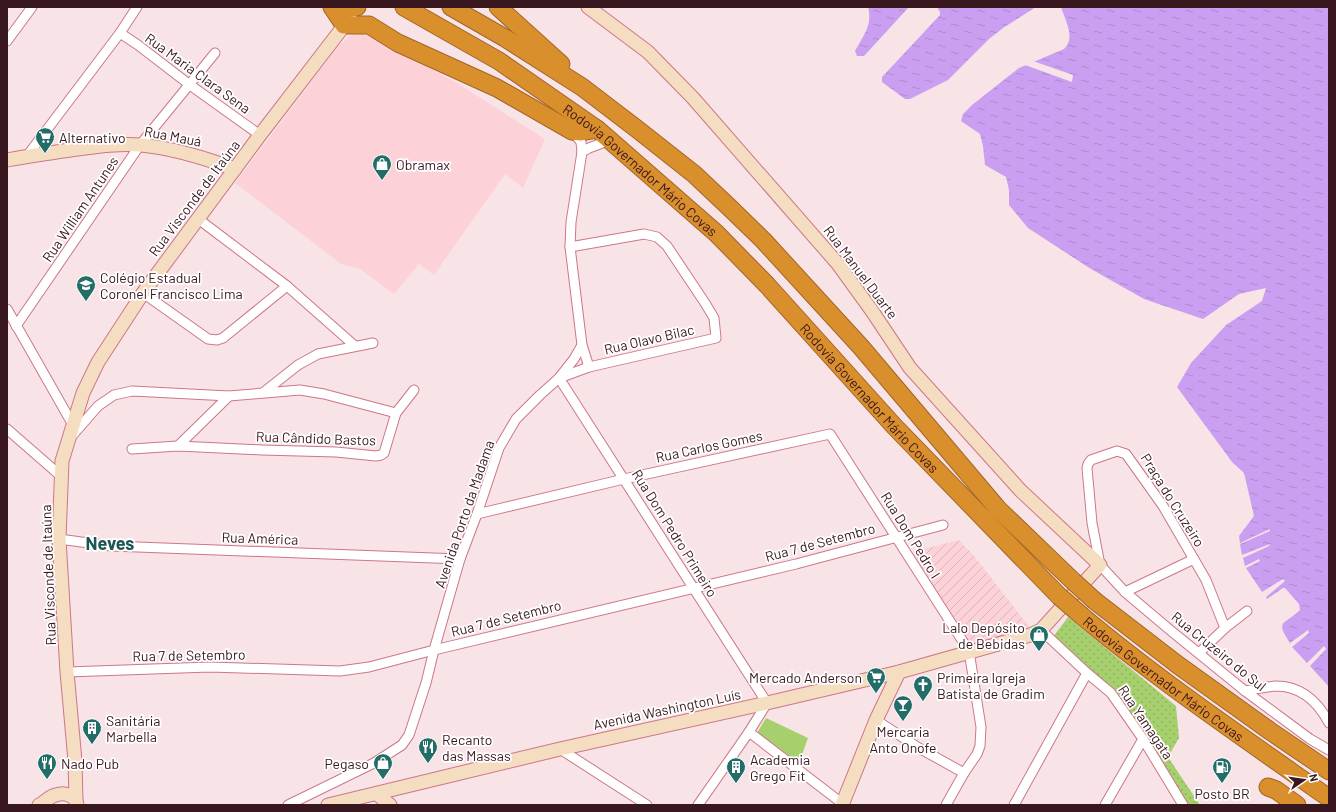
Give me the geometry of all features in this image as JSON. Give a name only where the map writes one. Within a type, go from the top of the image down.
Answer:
[{"type":"highway","points":[[333,7],[348,9],[358,7],[362,17],[368,25],[398,43],[498,88],[572,131],[581,132],[597,129]]},
{"type":"highway","points":[[333,7],[344,25],[368,25]]},
{"type":"highway","name":"Rodovia Governador Mário Covas","points":[[404,7],[499,61],[597,129],[610,140],[716,233],[767,285],[894,426],[1059,596],[1124,651],[1181,694],[1329,798]]},
{"type":"highway","name":"Rodovia Governador Mário Covas","points":[[451,7],[505,38],[582,87],[694,174],[763,240],[861,347],[998,509],[1073,581],[1095,601],[1178,665],[1329,771]]},
{"type":"highway","points":[[498,7],[560,63],[582,87]]},
{"type":"highway","points":[[1268,786],[1297,805]]},
{"type":"street","points":[[7,41],[32,7]]},
{"type":"street","points":[[27,156],[120,33],[137,7]]},
{"type":"street","name":"Rua Visconde de Itaúna","points":[[77,803],[59,540],[62,461],[83,393],[98,362],[143,293],[197,218],[358,7]]},
{"type":"street","name":"Rua Manuel Duarte","points":[[588,7],[648,52],[693,98],[838,264],[872,311],[910,368],[1020,490],[1100,565]]},
{"type":"street","name":"Rua Maria Clara Sena","points":[[120,33],[260,135]]},
{"type":"street","name":"Rua William Antunes","points":[[16,326],[140,145],[215,53]]},
{"type":"street","points":[[572,131],[580,142],[582,152],[571,222],[570,247],[582,345],[589,367]]},
{"type":"street","points":[[582,152],[610,140]]},
{"type":"street","name":"Rua Mauá","points":[[7,160],[119,144],[140,145],[180,152],[235,169]]},
{"type":"street","points":[[197,218],[287,286],[354,346]]},
{"type":"street","name":"Rua Olavo Bilac","points":[[570,247],[644,234],[657,237],[667,246],[705,302],[714,318],[716,338],[589,367]]},
{"type":"street","points":[[143,293],[208,339],[218,340],[223,338],[287,286]]},
{"type":"street","points":[[7,309],[73,425]]},
{"type":"street","points":[[264,392],[298,365],[318,354],[373,343]]},
{"type":"street","points":[[559,378],[574,359],[582,345]]},
{"type":"street","name":"Avenida Porto da Madama","points":[[288,805],[374,762],[402,745],[409,735],[426,683],[460,559],[478,514],[499,448],[516,419],[559,378],[589,367]]},
{"type":"street","name":"Rua Dom Pedro Primeiro","points":[[559,378],[767,703]]},
{"type":"street","points":[[67,442],[98,406],[114,395],[132,391],[229,396],[300,390],[324,394],[396,413],[414,390]]},
{"type":"street","points":[[178,446],[229,396]]},
{"type":"street","name":"Rua Cândido Bastos","points":[[132,449],[178,446],[381,455],[384,453],[396,413]]},
{"type":"street","points":[[7,429],[62,477]]},
{"type":"street","name":"Rua Carlos Gomes","points":[[478,514],[624,479],[830,434]]},
{"type":"street","name":"Rua Dom Pedro I","points":[[830,434],[969,651]]},
{"type":"street","name":"Praça do Cruzeiro","points":[[1100,565],[1092,523],[1087,468],[1091,460],[1118,451],[1126,454],[1163,506],[1206,580],[1225,628]]},
{"type":"street","name":"Rua 7 de Setembro","points":[[67,672],[210,667],[340,671],[369,667],[434,650],[796,564],[895,537],[943,526]]},
{"type":"street","name":"Rua América","points":[[59,540],[111,546],[460,559]]},
{"type":"street","points":[[1124,592],[1194,559]]},
{"type":"street","name":"Rua Cruzeiro do Sul","points":[[1100,565],[1124,592],[1245,691],[1310,739],[1329,750]]},
{"type":"street","name":"Avenida Washington Luís","points":[[328,805],[560,749],[899,672],[1030,635],[1041,630],[1100,565]]},
{"type":"street","points":[[1199,653],[1225,628],[1247,611]]},
{"type":"street","name":"Rua Yamagata","points":[[1041,630],[1111,693],[1143,739],[1183,805]]},
{"type":"street","points":[[946,805],[964,773],[977,754],[982,738],[969,651]]},
{"type":"street","points":[[749,732],[842,805],[876,720],[899,672]]},
{"type":"street","points":[[1014,805],[1087,673]]},
{"type":"street","points":[[1245,691],[1277,686],[1296,689],[1310,697],[1323,711],[1329,723]]},
{"type":"street","points":[[698,805],[749,732],[767,703]]},
{"type":"street","points":[[876,720],[919,748],[964,773]]},
{"type":"street","points":[[1105,805],[1143,739]]},
{"type":"street","points":[[560,749],[647,805]]},
{"type":"street","points":[[41,805],[63,787],[75,766]]},
{"type":"street","points":[[55,795],[65,794],[71,796],[77,803]]},
{"type":"street","points":[[377,794],[390,805]]},
{"type":"shaded area","name":"Obramax","points":[[360,33],[387,45],[457,83],[545,139],[523,188],[505,174],[434,275],[419,264],[394,294],[360,269],[341,264],[235,183],[338,46],[350,36]]},
{"type":"shaded area","points":[[959,540],[975,557],[1030,628],[968,646],[908,553]]},
{"type":"green space","points":[[1068,617],[1176,706],[1179,738],[1168,757],[1200,805],[1187,805],[1122,698],[1053,637]]},
{"type":"green space","points":[[766,718],[808,738],[799,763],[757,733]]},
{"type":"water","points":[[868,7],[909,7],[864,56],[857,56],[855,51],[868,25]]},
{"type":"water","points":[[937,7],[1036,7],[1003,28],[989,39],[948,80],[910,99],[905,99],[882,82],[882,77],[940,15]]},
{"type":"water","points":[[1061,7],[1329,7],[1329,687],[1310,666],[1326,649],[1324,646],[1307,663],[1292,647],[1309,633],[1308,630],[1290,643],[1285,636],[1282,627],[1283,624],[1300,610],[1299,604],[1285,588],[1267,599],[1266,597],[1285,581],[1283,579],[1262,592],[1246,568],[1260,561],[1259,559],[1245,566],[1243,558],[1269,546],[1270,544],[1242,555],[1240,544],[1270,531],[1270,529],[1240,543],[1239,536],[1254,516],[1244,473],[1232,462],[1177,387],[1191,363],[1226,325],[1262,301],[1266,288],[1239,294],[1203,319],[1144,299],[1091,269],[1028,228],[1009,205],[1009,190],[1006,177],[985,165],[980,134],[961,121],[963,114],[972,105],[1019,68],[1064,49],[1069,40],[1069,34],[1067,23]]},
{"type":"pier","points":[[1033,61],[1073,75],[1072,82],[1025,65]]},
{"type":"place","name":"Alternativo","points":[[45,154]]},
{"type":"place","name":"Obramax","points":[[382,181]]},
{"type":"place","name":"Colégio Estadual Coronel Francisco Lima","points":[[86,302]]},
{"type":"place","name":"Lalo Depósito de Bebidas","points":[[1039,652]]},
{"type":"place","name":"Mercado Anderson","points":[[876,694]]},
{"type":"place","name":"Primeira Igreja Batista de Gradim","points":[[923,702]]},
{"type":"place","name":"Mercaria Anto Onofe","points":[[903,722]]},
{"type":"place","name":"Sanitária Marbella","points":[[92,745]]},
{"type":"place","name":"Recanto das Massas","points":[[428,764]]},
{"type":"place","name":"Nado Pub","points":[[47,780]]},
{"type":"place","name":"Pegaso","points":[[383,780]]},
{"type":"place","name":"Academia Grego Fit","points":[[736,784]]},
{"type":"place","name":"Posto BR","points":[[1222,784]]},
{"type":"district","name":"Neves","points":[[110,543]]}]
